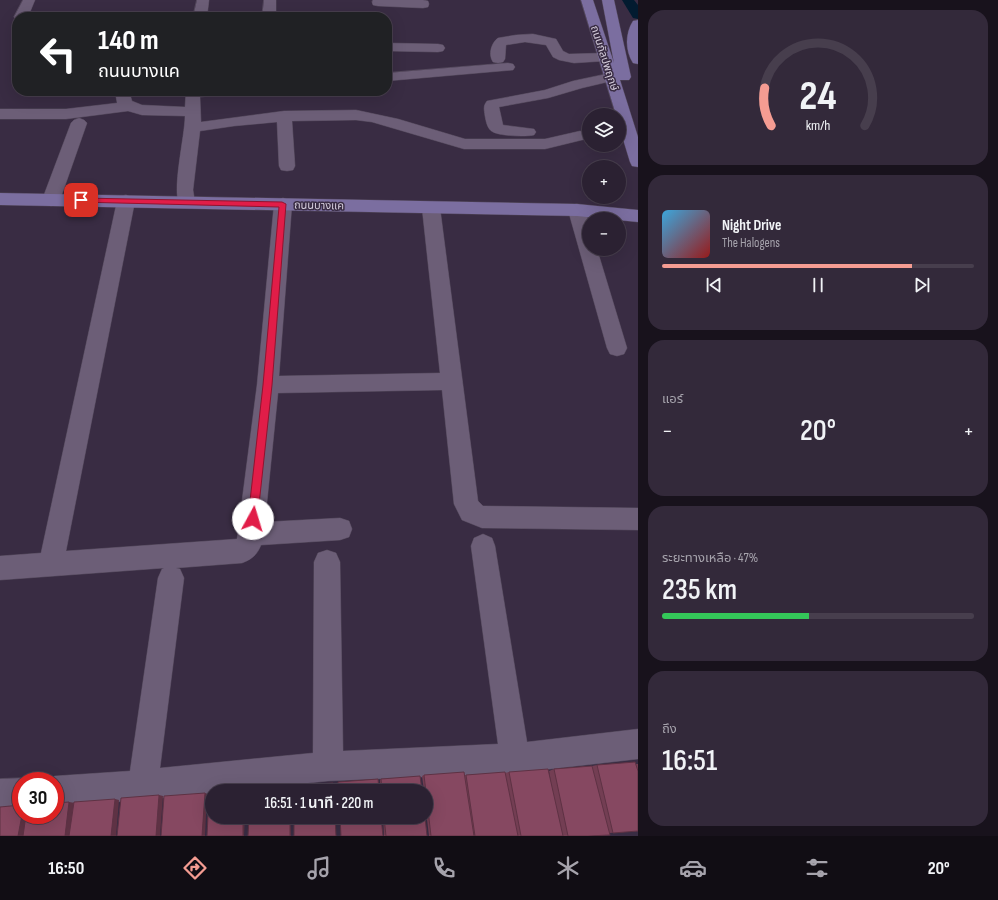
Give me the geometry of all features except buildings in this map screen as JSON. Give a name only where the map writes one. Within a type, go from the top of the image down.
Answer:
[{"type":"main road","name":"ถนนกัลปพฤกษ์","points":[[608,0],[626,87],[629,130]]},
{"type":"main road","points":[[621,0],[630,45],[638,70]]},
{"type":"main road","name":"ถนนกัลปพฤกษ์","points":[[588,4],[638,162]]},
{"type":"main road","points":[[637,28],[633,44],[638,60]]},
{"type":"main road","name":"ถนนบางแค","points":[[0,198],[577,210],[638,216]]},
{"type":"street","points":[[23,12],[29,0]]},
{"type":"street","points":[[201,12],[203,0]]},
{"type":"street","points":[[269,12],[270,0]]},
{"type":"street","points":[[377,12],[378,1],[423,4]]},
{"type":"street","points":[[392,76],[503,63],[498,45],[501,41],[506,40],[535,38],[550,40],[553,43],[555,51],[564,57],[605,57]]},
{"type":"street","points":[[392,46],[438,48]]},
{"type":"street","points":[[582,136],[498,129],[495,126],[491,107],[496,103],[542,95],[578,84],[611,77]]},
{"type":"street","points":[[123,96],[128,106]]},
{"type":"street","points":[[186,202],[185,190],[193,120],[193,96]]},
{"type":"street","points":[[0,114],[66,114],[128,106],[193,120],[229,121],[284,116],[372,117],[464,144],[545,144],[582,137]]},
{"type":"street","points":[[284,116],[287,166]]},
{"type":"street","points":[[51,200],[79,123]]},
{"type":"street","points":[[51,564],[126,201]]},
{"type":"street","points":[[0,568],[242,551],[248,546],[251,534],[268,385],[282,204]]},
{"type":"street","points":[[431,208],[466,504],[471,512],[482,517],[638,519]]},
{"type":"street","points":[[577,210],[617,348]]},
{"type":"street","points":[[268,385],[452,382]]},
{"type":"street","points":[[251,534],[340,529]]},
{"type":"street","points":[[483,546],[515,758]]},
{"type":"street","points":[[327,562],[328,766]]},
{"type":"street","points":[[143,785],[171,578]]},
{"type":"street","points":[[64,790],[143,785],[328,766],[515,758],[638,744]]},
{"type":"street","points":[[0,794],[12,793]]},
{"type":"waterway","points":[[628,0],[638,15]]},
{"type":"route","points":[[81,200],[282,204],[268,385],[253,519]]}]
